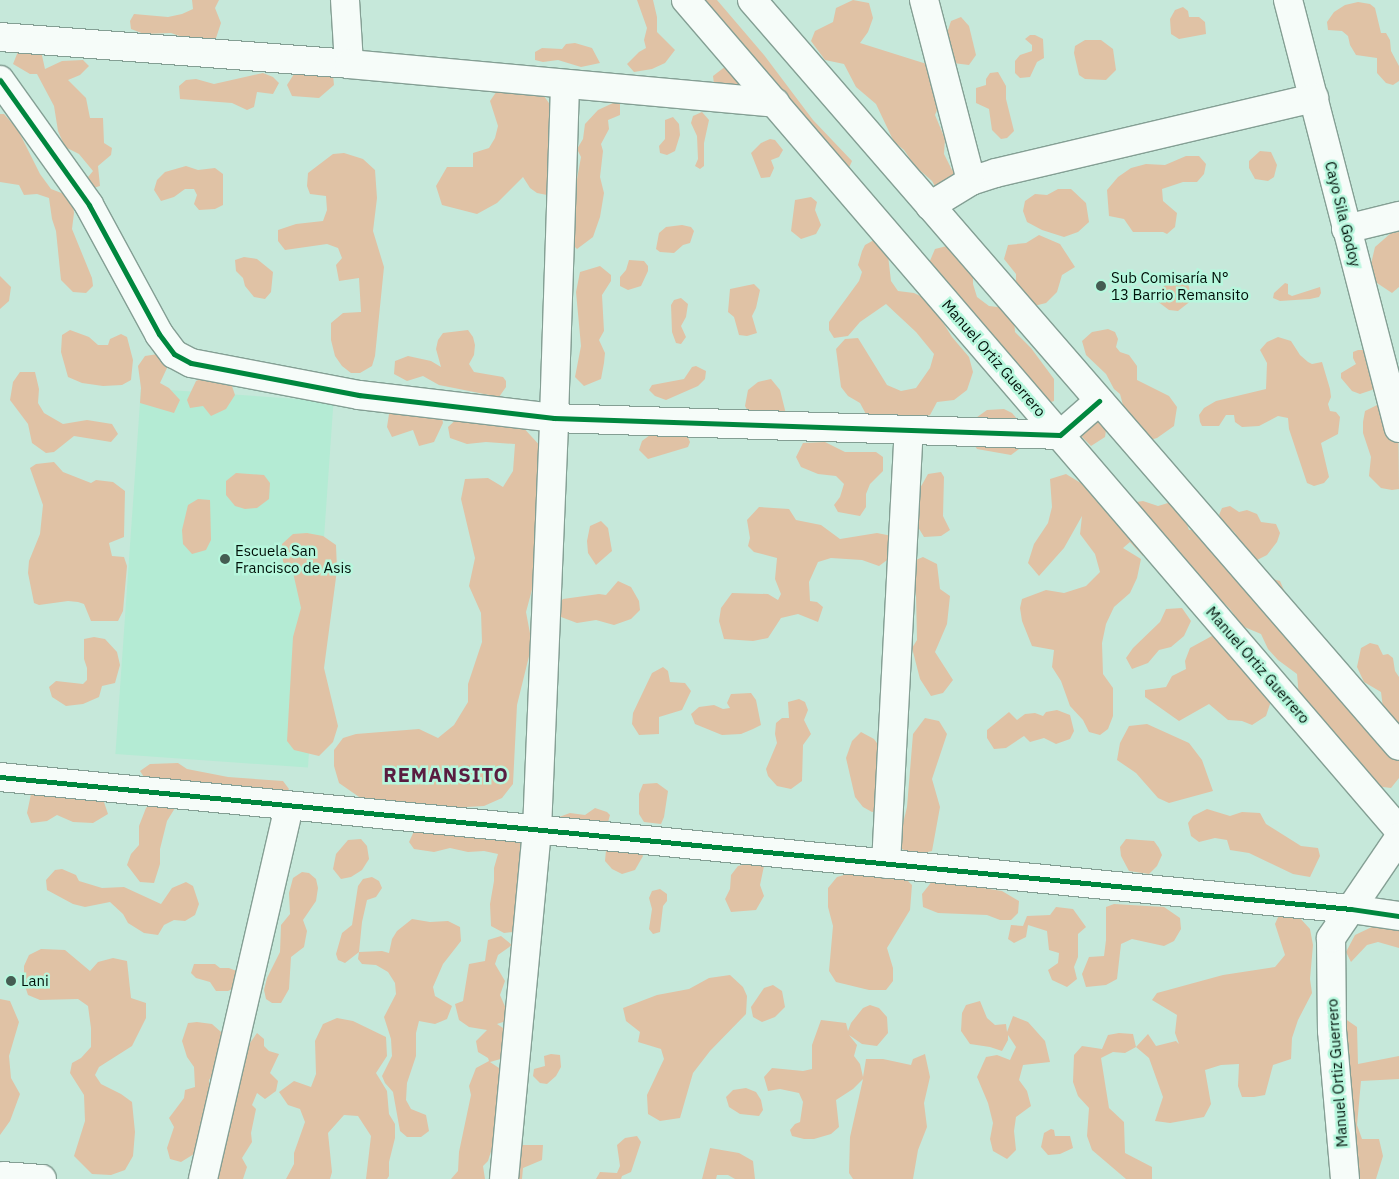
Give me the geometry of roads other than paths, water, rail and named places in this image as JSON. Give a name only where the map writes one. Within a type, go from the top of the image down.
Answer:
[{"type":"street","points":[[345,0],[350,64]]},
{"type":"street","name":"Manuel Ortiz Guerrero","points":[[686,0],[1399,830]]},
{"type":"street","points":[[752,0],[1399,746]]},
{"type":"street","points":[[924,0],[971,181]]},
{"type":"street","name":"Cayo Sila Godoy","points":[[1288,0],[1399,428]]},
{"type":"street","points":[[0,37],[350,64],[775,103]]},
{"type":"street","points":[[0,80],[89,205],[159,334],[174,354],[191,363],[359,395],[554,418],[1060,435],[1099,401]]},
{"type":"street","points":[[504,1179],[537,830],[554,418],[565,85]]},
{"type":"street","points":[[930,206],[971,181],[996,173],[1314,98]]},
{"type":"street","points":[[1346,229],[1399,216]]},
{"type":"street","points":[[886,864],[908,431]]},
{"type":"street","points":[[0,778],[1352,909],[1399,916]]},
{"type":"street","points":[[203,1179],[289,806]]},
{"type":"street","name":"Manuel Ortiz Guerrero","points":[[1345,1179],[1332,1031],[1329,947],[1334,930],[1352,909],[1399,838]]},
{"type":"street","points":[[2,1176],[42,1179]]},
{"type":"place","name":"Sub Comisaría N° 13 Barrio Remansito","points":[[1101,286]]},
{"type":"place","name":"Escuela San Francisco de Asis","points":[[225,559]]},
{"type":"place","name":"Lani","points":[[11,981]]},
{"type":"district","name":"REMANSITO","points":[[446,774]]}]
